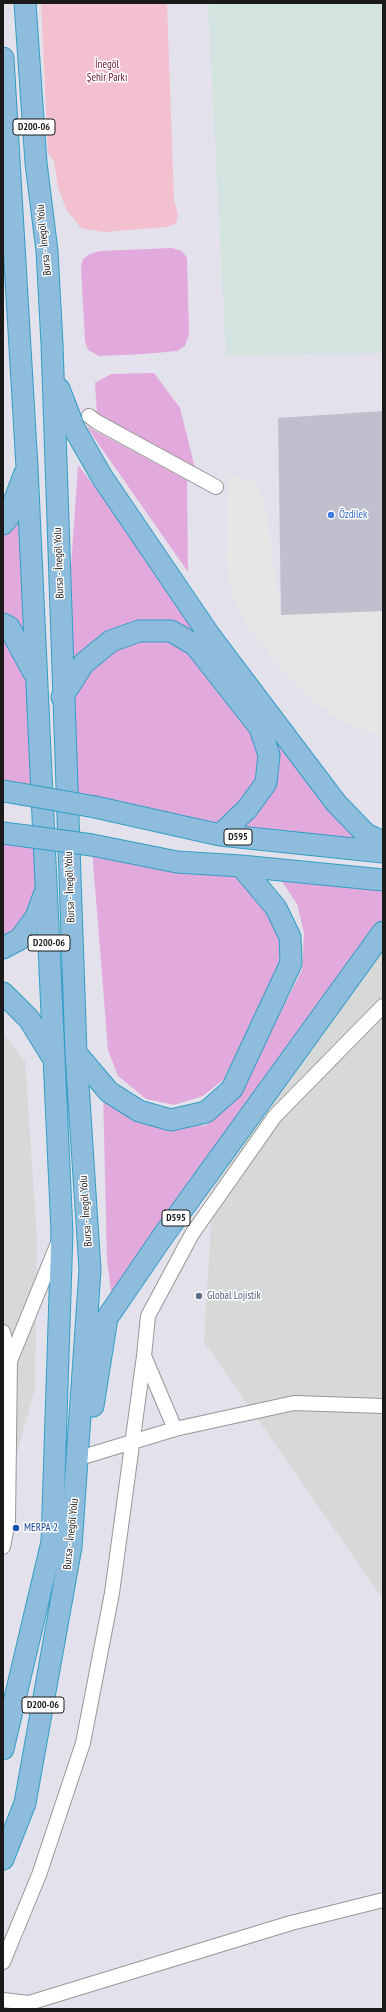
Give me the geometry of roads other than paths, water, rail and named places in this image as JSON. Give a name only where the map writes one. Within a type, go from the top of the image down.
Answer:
[{"type":"highway","name":"Bursa - İnegöl Yolu","points":[[3,1859],[25,1803],[71,1547],[90,1270],[76,1053],[62,697],[54,377],[47,251],[36,163],[25,3]]},
{"type":"highway","name":"Bursa - İnegöl Yolu","points":[[3,58],[27,467],[62,1232],[52,1542],[3,1749]]},
{"type":"highway","points":[[54,377],[75,430],[102,477],[210,636],[336,803],[366,834],[383,842]]},
{"type":"highway","points":[[3,524],[8,518],[27,467]]},
{"type":"highway","points":[[3,624],[9,627],[37,679]]},
{"type":"highway","points":[[62,697],[84,663],[111,640],[139,631],[171,631],[195,645],[260,728],[269,755],[266,783],[247,809],[220,835]]},
{"type":"highway","name":"D595","points":[[12,793],[95,807],[220,835],[383,852]]},
{"type":"highway","points":[[3,832],[92,845],[177,862],[241,866],[383,880]]},
{"type":"highway","points":[[76,1053],[108,1092],[139,1111],[171,1120],[206,1112],[232,1089],[291,963],[290,937],[276,908],[241,866]]},
{"type":"highway","points":[[3,948],[20,939],[36,917],[46,889]]},
{"type":"highway","name":"D595","points":[[71,1547],[107,1318],[162,1236],[383,932]]},
{"type":"highway","points":[[3,992],[29,1019],[55,1062]]},
{"type":"street","points":[[89,416],[97,422],[216,487]]},
{"type":"street","points":[[3,1962],[39,1875],[83,1743],[112,1593],[148,1316],[197,1227],[275,1116],[383,1006]]},
{"type":"street","points":[[10,1361],[62,1232]]},
{"type":"street","points":[[3,1332],[10,1361],[6,1474],[8,1521],[3,1547]]},
{"type":"street","points":[[144,1356],[175,1429]]},
{"type":"street","points":[[86,1456],[175,1429],[294,1403],[383,1406]]},
{"type":"street","points":[[3,2000],[28,2003],[291,1923],[383,1900]]},
{"type":"place","name":"Özdilek","points":[[331,515]]},
{"type":"place","name":"Global Lojistik","points":[[199,1296]]},
{"type":"place","name":"MERPA 2","points":[[16,1528]]},
{"type":"park label","name":"İnegöl Şehir Parkı","points":[[107,71]]}]
